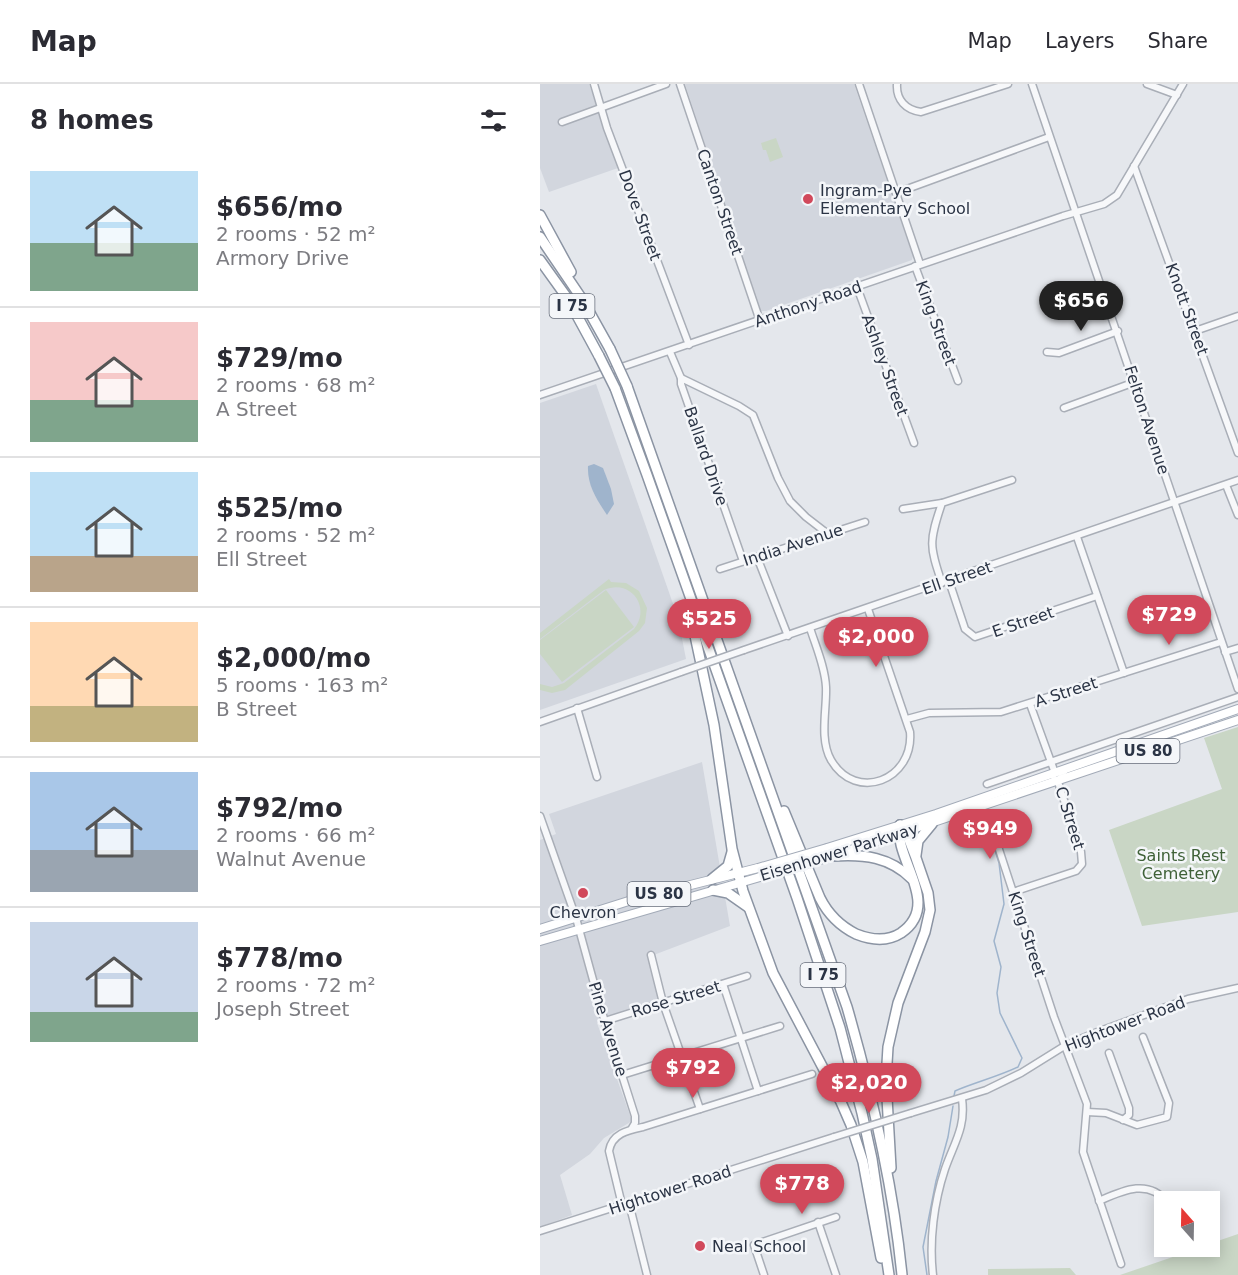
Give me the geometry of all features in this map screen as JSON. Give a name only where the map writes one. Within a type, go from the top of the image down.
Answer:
[{"type":"highway","points":[[540,215],[582,299]]},
{"type":"highway","name":"I 75","points":[[540,237],[582,299],[627,386],[765,770],[830,957],[863,1062],[885,1162],[902,1275]]},
{"type":"highway","name":"I 75","points":[[540,260],[558,284],[600,356],[615,388],[796,898],[840,1028],[862,1113],[872,1159],[887,1275]]},
{"type":"highway","points":[[540,265],[558,284]]},
{"type":"highway","points":[[683,577],[714,725],[732,849],[739,877],[780,988],[851,1125],[863,1162],[887,1275]]},
{"type":"highway","points":[[765,770],[789,820],[823,904],[843,926],[854,933],[874,939],[888,939],[903,932],[912,921],[917,907],[917,893],[901,831]]},
{"type":"highway","points":[[916,858],[918,840],[932,824]]},
{"type":"highway","points":[[895,1218],[887,1100],[887,1057],[898,1003],[929,918],[928,893],[916,858],[901,831]]},
{"type":"highway","points":[[712,879],[728,866],[732,849]]},
{"type":"highway","points":[[834,856],[863,856],[881,859],[897,866],[913,879]]},
{"type":"highway","points":[[713,890],[728,893],[749,908]]},
{"type":"main road","name":"Eisenhower Parkway","points":[[540,929],[635,899],[712,879],[760,877],[834,856],[1055,773],[1238,709]]},
{"type":"main road","name":"Eisenhower Parkway","points":[[540,941],[713,890],[758,868],[827,848],[932,824],[1238,720]]},
{"type":"street","name":"Dove Street","points":[[594,84],[607,128],[689,345]]},
{"type":"street","points":[[562,122],[666,84]]},
{"type":"street","name":"Canton Street","points":[[680,84],[760,321]]},
{"type":"street","name":"King Street","points":[[859,84],[957,381]]},
{"type":"street","points":[[897,84],[897,93],[902,103],[914,111],[921,112],[1008,84]]},
{"type":"street","name":"Felton Avenue","points":[[1032,84],[1238,689]]},
{"type":"street","points":[[1147,84],[1177,95]]},
{"type":"street","name":"Anthony Road","points":[[540,395],[918,265],[1110,202],[1117,195],[1183,84]]},
{"type":"street","points":[[896,192],[1049,137]]},
{"type":"street","name":"Knott Street","points":[[1134,165],[1238,453]]},
{"type":"street","name":"Ashley Street","points":[[857,287],[914,443]]},
{"type":"street","points":[[1195,331],[1238,316]]},
{"type":"street","points":[[1047,352],[1059,353],[1118,331]]},
{"type":"street","name":"Ballard Drive","points":[[670,351],[743,561]]},
{"type":"street","points":[[681,378],[753,415],[790,501],[828,534]]},
{"type":"street","points":[[1064,408],[1135,382]]},
{"type":"street","points":[[903,509],[942,503],[1012,480]]},
{"type":"street","name":"Ell Street","points":[[540,722],[1238,480]]},
{"type":"street","points":[[1226,484],[1238,515]]},
{"type":"street","points":[[942,503],[932,535],[932,554],[946,582]]},
{"type":"street","name":"India Avenue","points":[[720,568],[865,522]]},
{"type":"street","points":[[1077,537],[1124,673]]},
{"type":"street","points":[[757,557],[788,636]]},
{"type":"street","name":"E Street","points":[[946,582],[965,629],[975,637],[1097,596]]},
{"type":"street","points":[[810,628],[825,676],[825,734],[828,755],[842,774],[849,778],[865,782],[886,778],[895,773],[907,757],[911,741],[907,719],[868,609]]},
{"type":"street","name":"A Street","points":[[907,719],[923,714],[1001,712],[1221,642]]},
{"type":"street","points":[[1225,652],[1238,648]]},
{"type":"street","points":[[987,784],[1238,697]]},
{"type":"street","name":"C Street","points":[[1030,704],[1055,773],[1047,786]]},
{"type":"street","points":[[577,708],[597,777]]},
{"type":"street","name":"C Street","points":[[1013,892],[1076,871],[1082,864],[1081,852],[1058,782],[1065,770]]},
{"type":"street","name":"Pine Avenue","points":[[540,816],[576,918],[635,1116],[632,1128]]},
{"type":"street","name":"King Street","points":[[990,822],[1054,1017],[1087,1104],[1087,1112]]},
{"type":"street","points":[[651,956],[663,1003],[700,1109]]},
{"type":"street","name":"Rose Street","points":[[605,1021],[747,976]]},
{"type":"street","points":[[723,984],[758,1091]]},
{"type":"street","name":"Hightower Road","points":[[540,1231],[962,1098],[1021,1073],[1066,1045],[1188,999],[1238,988]]},
{"type":"street","points":[[622,1076],[780,1026]]},
{"type":"street","points":[[1121,1264],[1083,1152],[1087,1112],[1106,1113],[1137,1125],[1167,1117],[1169,1103],[1143,1036]]},
{"type":"street","points":[[1109,1053],[1129,1108],[1129,1115],[1123,1120]]},
{"type":"street","points":[[647,1275],[610,1153],[610,1146],[614,1139],[632,1128],[643,1127],[812,1074]]},
{"type":"street","points":[[933,1275],[934,1221],[942,1180],[962,1126],[964,1116],[962,1098]]},
{"type":"street","points":[[1099,1201],[1130,1189],[1145,1187],[1154,1192]]},
{"type":"street","points":[[764,1275],[754,1245],[836,1216]]},
{"type":"street","points":[[818,1222],[836,1275]]},
{"type":"shaded area","points":[[540,84],[589,84],[618,168],[549,192],[540,168]]},
{"type":"shaded area","name":"Ingram-Pye Elementary School","points":[[685,84],[854,84],[913,256],[912,260],[766,311],[760,311]]},
{"type":"shaded area","points":[[596,384],[678,618],[686,659],[540,710],[540,403]]},
{"type":"shaded area","points":[[702,762],[730,926],[651,956],[667,1004],[597,1023],[632,1121],[604,1138],[590,1154],[560,1175],[572,1215],[540,1227],[540,840],[556,834],[549,814]]},
{"type":"green space","points":[[776,138],[783,157],[770,162],[761,143]]},
{"type":"green space","points":[[609,579],[611,582],[626,583],[639,591],[647,608],[645,623],[639,631],[565,690],[552,693],[540,690],[540,684],[552,687],[564,683],[634,629],[639,621],[641,612],[636,597],[630,591],[613,587],[604,590],[540,639],[540,633]]},
{"type":"green space","points":[[606,590],[634,627],[562,682],[540,654],[540,640]]},
{"type":"green space","name":"Saints Rest Cemetery","points":[[1238,727],[1238,912],[1142,926],[1109,830],[1222,789],[1204,738]]},
{"type":"green space","points":[[1238,1234],[1238,1275],[1120,1275],[1173,1257],[1220,1257],[1220,1240]]},
{"type":"green space","points":[[1070,1268],[1076,1275],[988,1275],[988,1269]]},
{"type":"water","points":[[594,464],[603,468],[611,489],[614,504],[607,515],[596,498],[589,480],[588,466]]},
{"type":"waterway","points":[[954,1096],[955,1091],[1018,1067],[1022,1058],[1000,1013],[997,993],[1001,967],[994,941],[1004,904],[999,863],[985,819]]},
{"type":"waterway","points":[[927,1275],[923,1247],[953,1106]]},
{"type":"place","name":"Ingram-Pye Elementary School","points":[[808,199]]},
{"type":"place","name":"Chevron","points":[[583,893]]},
{"type":"place","name":"Neal School","points":[[700,1246]]}]
